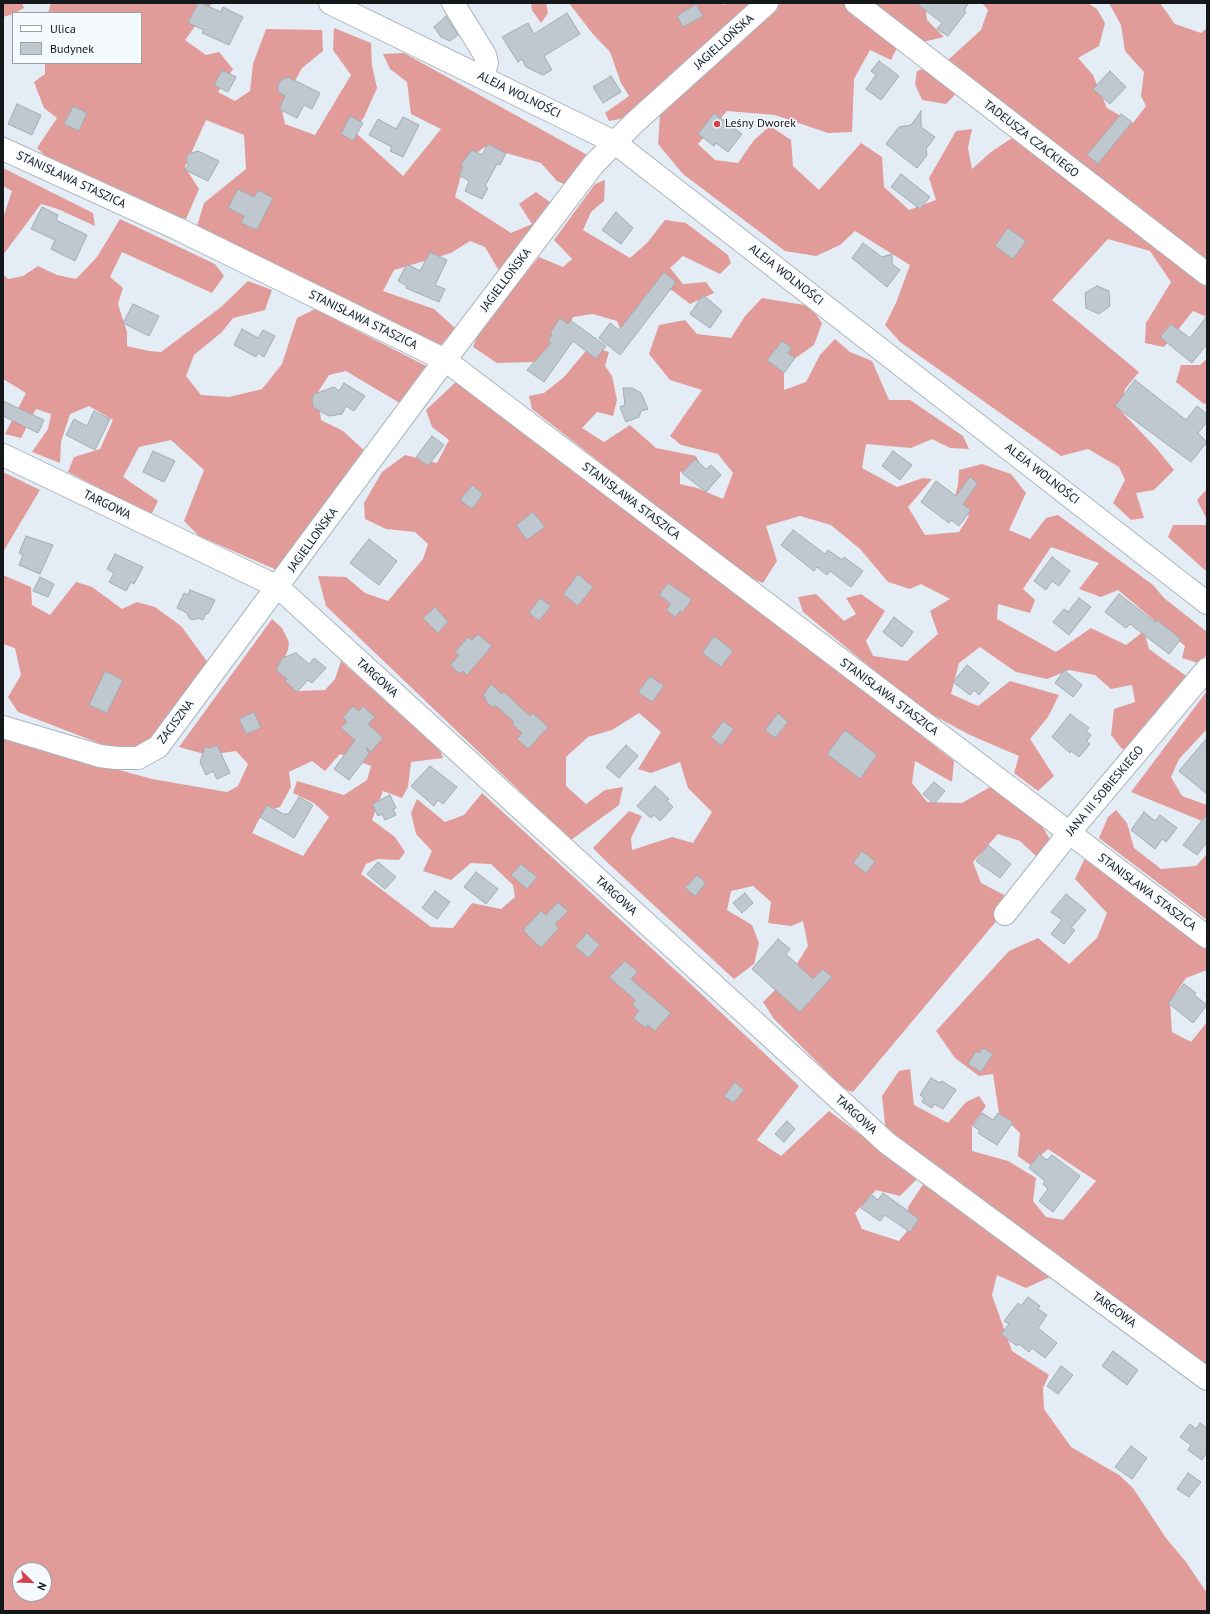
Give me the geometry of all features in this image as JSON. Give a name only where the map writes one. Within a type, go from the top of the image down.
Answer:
[{"type":"street","name":"ALEJA WOLNOŚCI","points":[[330,3],[614,142],[1207,603]]},
{"type":"street","points":[[453,3],[485,55],[487,63],[483,77]]},
{"type":"street","name":"JAGIELLOŃSKA","points":[[278,587],[445,360],[593,165],[614,142],[767,3]]},
{"type":"street","name":"TADEUSZA CZACKIEGO","points":[[856,3],[1207,274]]},
{"type":"street","name":"STANISŁAWA STASZICA","points":[[3,149],[178,229],[445,360],[1207,937]]},
{"type":"street","name":"TARGOWA","points":[[3,455],[278,587],[887,1143],[1207,1379]]},
{"type":"street","name":"ZACISZNA","points":[[3,727],[100,756],[128,759],[148,754],[158,747],[278,587]]},
{"type":"street","name":"JANA III SOBIESKIEGO","points":[[1005,914],[1069,833],[1207,669]]},
{"type":"shaded area","points":[[3,3],[22,3],[24,8],[3,17]]},
{"type":"shaded area","points":[[51,3],[212,3],[185,40],[206,55],[219,52],[233,69],[218,92],[235,101],[250,91],[253,64],[266,29],[322,30],[323,51],[302,68],[281,106],[285,124],[315,135],[351,75],[333,50],[334,28],[371,43],[372,66],[377,88],[364,117],[354,131],[403,176],[441,129],[411,114],[407,82],[390,69],[383,54],[404,53],[589,156],[569,186],[557,181],[541,163],[485,147],[465,161],[455,197],[511,233],[532,224],[519,204],[536,192],[554,205],[508,266],[498,269],[485,247],[470,241],[451,253],[394,270],[383,291],[434,309],[455,328],[441,345],[221,243],[197,226],[204,203],[246,169],[244,135],[206,120],[185,167],[199,189],[186,219],[169,215],[52,162],[37,148],[57,118],[44,108],[34,82],[45,74],[45,64],[142,64],[142,12],[48,12]]},
{"type":"shaded area","points":[[531,3],[546,3],[548,13],[541,23],[532,10]]},
{"type":"shaded area","points":[[569,3],[721,3],[724,5],[726,3],[758,3],[637,110],[620,119],[609,121],[605,113],[629,96],[621,83],[610,52],[592,33]]},
{"type":"shaded area","points":[[781,3],[925,3],[927,20],[944,37],[897,48],[891,60],[870,50],[854,79],[852,132],[828,133],[775,115],[727,111],[698,144],[715,160],[738,163],[754,140],[770,126],[791,140],[793,166],[819,190],[861,143],[882,157],[884,187],[909,210],[936,200],[929,178],[956,131],[972,129],[968,148],[972,169],[991,152],[1015,136],[969,80],[946,104],[922,100],[915,84],[917,71],[948,60],[981,30],[988,10],[982,3],[1088,3],[1097,9],[1105,23],[1099,46],[1078,58],[1093,75],[1107,108],[1133,123],[1146,106],[1141,96],[1144,72],[1125,51],[1121,25],[1109,3],[1160,3],[1175,24],[1201,33],[1207,28],[1207,317],[1193,311],[1164,347],[1145,343],[1146,323],[1171,282],[1150,251],[1108,239],[1052,300],[1139,372],[1125,389],[1120,410],[1157,449],[1174,470],[1154,490],[1136,493],[1144,518],[1131,520],[1113,503],[1125,480],[1119,467],[1088,449],[1061,456],[900,342],[885,325],[896,303],[910,265],[855,231],[840,245],[816,256],[785,251],[683,174],[658,144],[660,114],[670,100]]},
{"type":"shaded area","points":[[3,168],[93,213],[95,226],[58,209],[41,204],[3,255],[3,218],[12,191],[3,186]]},
{"type":"shaded area","points":[[605,180],[604,201],[591,212],[583,230],[630,258],[647,243],[665,220],[686,223],[728,255],[731,263],[720,274],[683,256],[670,268],[683,284],[706,282],[714,293],[690,304],[673,291],[661,286],[634,338],[622,333],[617,321],[593,314],[573,317],[555,355],[546,356],[533,362],[497,363],[473,347],[479,331],[539,257],[563,267],[572,259],[554,240],[595,184]]},
{"type":"shaded area","points":[[120,219],[215,264],[224,276],[212,293],[122,252],[110,277],[123,288],[118,304],[127,332],[127,346],[161,352],[221,307],[248,281],[272,290],[265,310],[233,318],[222,332],[194,355],[186,376],[201,395],[229,397],[262,389],[282,364],[297,318],[315,309],[428,367],[403,405],[346,371],[329,375],[318,392],[321,420],[343,431],[366,452],[279,571],[199,536],[184,521],[204,470],[171,440],[139,447],[123,477],[158,501],[151,515],[68,472],[74,457],[100,449],[113,420],[89,406],[70,414],[61,442],[60,463],[32,452],[48,429],[51,414],[36,409],[21,438],[5,434],[26,393],[3,379],[3,274],[8,279],[23,276],[38,266],[57,275],[76,279],[97,257]]},
{"type":"shaded area","points":[[762,298],[810,306],[822,323],[814,345],[784,366],[784,390],[806,382],[820,355],[835,339],[850,352],[872,361],[889,400],[910,400],[963,436],[969,449],[950,448],[932,439],[911,448],[866,444],[862,468],[897,487],[923,478],[932,479],[908,507],[925,535],[959,532],[969,516],[953,504],[958,485],[959,470],[982,464],[1011,474],[1026,493],[1009,530],[1030,539],[1046,518],[1058,515],[1153,585],[1164,598],[1207,632],[1207,655],[1198,663],[1182,658],[1185,646],[1118,590],[1101,597],[1079,589],[1099,563],[1051,547],[1023,589],[1035,600],[1030,613],[998,604],[997,619],[1056,652],[1091,628],[1126,645],[1144,631],[1149,649],[1189,678],[1137,747],[1122,749],[1111,735],[1114,709],[1135,702],[1132,685],[1111,689],[1095,675],[1069,670],[1047,679],[1016,672],[980,647],[959,663],[951,694],[978,706],[1010,681],[1059,695],[1048,717],[1030,739],[1054,776],[1038,791],[1014,773],[1019,756],[970,735],[920,708],[803,612],[798,597],[816,594],[844,621],[856,614],[846,598],[861,594],[885,611],[866,641],[873,656],[907,661],[938,634],[930,611],[950,599],[921,584],[910,589],[888,582],[860,549],[831,525],[800,516],[766,526],[777,561],[763,583],[745,576],[532,409],[529,396],[544,393],[564,377],[590,346],[609,352],[605,366],[612,376],[617,400],[613,416],[597,412],[582,428],[604,442],[630,425],[656,448],[696,456],[702,468],[680,472],[680,484],[697,488],[723,499],[733,473],[718,454],[681,445],[670,436],[702,390],[670,380],[649,354],[659,325],[685,320],[697,334],[731,338],[745,316]]},
{"type":"shaded area","points":[[1207,359],[1207,403],[1204,404],[1176,382],[1181,365],[1200,365]]},
{"type":"shaded area","points":[[458,380],[746,599],[954,761],[952,782],[915,761],[912,783],[927,802],[962,803],[990,787],[1035,814],[1055,848],[1028,877],[1036,856],[1020,841],[998,834],[973,862],[981,883],[1014,900],[853,1092],[844,1089],[774,1019],[763,1002],[790,975],[808,946],[803,921],[791,926],[768,923],[771,902],[753,886],[731,891],[727,910],[752,925],[759,943],[754,964],[734,979],[593,848],[629,811],[642,816],[631,838],[632,850],[672,837],[693,843],[712,812],[688,788],[680,762],[651,773],[638,769],[661,732],[639,713],[612,730],[588,737],[566,757],[566,786],[586,804],[605,790],[623,787],[619,805],[571,840],[326,606],[318,576],[346,577],[365,593],[388,601],[423,559],[428,544],[415,532],[386,529],[365,519],[364,503],[382,472],[405,455],[437,463],[449,440],[432,427],[426,410]]},
{"type":"shaded area","points":[[3,472],[40,490],[3,552]]},
{"type":"shaded area","points":[[1207,489],[1207,520],[1197,500]]},
{"type":"shaded area","points":[[1173,525],[1207,525],[1207,572],[1168,537]]},
{"type":"shaded area","points":[[3,575],[31,587],[32,605],[50,615],[76,582],[92,587],[122,609],[137,602],[155,607],[181,626],[209,664],[162,738],[122,752],[18,712],[8,697],[21,675],[15,648],[3,644]]},
{"type":"shaded area","points":[[272,619],[282,628],[289,642],[288,650],[281,666],[297,691],[325,690],[335,679],[341,661],[440,750],[443,758],[411,762],[408,787],[402,798],[383,791],[372,820],[395,837],[405,852],[399,860],[378,859],[366,864],[361,874],[431,927],[453,928],[472,903],[501,909],[515,897],[513,885],[491,864],[471,863],[451,880],[423,871],[432,851],[416,834],[411,813],[417,799],[445,822],[464,815],[482,793],[697,990],[799,1086],[757,1140],[781,1156],[829,1111],[918,1178],[900,1196],[876,1190],[855,1213],[862,1229],[899,1241],[907,1231],[908,1207],[924,1183],[1052,1276],[1026,1288],[997,1275],[992,1295],[1012,1351],[1049,1375],[1043,1388],[1044,1409],[1071,1447],[1119,1475],[1133,1488],[1166,1538],[1186,1562],[1207,1593],[1207,1611],[3,1611],[3,738],[152,779],[227,792],[238,786],[248,764],[236,751],[208,755],[179,747]],"holes":[[[340,754],[371,766],[367,780],[344,795],[297,781],[293,793],[314,803],[329,817],[303,856],[252,833],[263,812],[280,807],[291,787],[289,772],[312,761],[325,771]]]},
{"type":"shaded area","points":[[1207,691],[1207,729],[1179,759],[1171,777],[1182,796],[1207,805],[1207,823],[1131,792]]},
{"type":"shaded area","points":[[1116,810],[1127,823],[1134,848],[1161,869],[1196,866],[1207,854],[1207,920],[1099,838],[1108,817]]},
{"type":"shaded area","points":[[1086,856],[1207,944],[1207,970],[1186,978],[1170,1001],[1172,1032],[1191,1042],[1207,1022],[1207,1367],[886,1133],[882,1096],[899,1071],[910,1069],[914,1105],[948,1123],[966,1102],[979,1096],[986,1106],[972,1126],[972,1151],[1008,1161],[1036,1178],[1033,1201],[1046,1217],[1063,1220],[1096,1181],[1048,1149],[1030,1165],[1018,1156],[1020,1133],[999,1113],[993,1074],[979,1076],[955,1058],[936,1031],[1009,951],[1038,938],[1069,964],[1097,938],[1107,913],[1075,879]]},
{"type":"building","points":[[198,3],[221,12],[223,7],[243,17],[229,45],[202,33],[204,30],[188,23]]},
{"type":"building","points":[[916,3],[969,3],[964,10],[966,12],[948,36],[937,29],[942,23]]},
{"type":"building","points":[[696,4],[703,16],[683,27],[677,16]]},
{"type":"building","points":[[567,13],[580,34],[544,56],[552,70],[543,75],[526,67],[522,59],[518,62],[502,37],[528,23],[534,34]]},
{"type":"building","points":[[446,16],[458,35],[450,41],[441,37],[434,27]]},
{"type":"building","points":[[879,61],[899,76],[881,100],[866,89],[876,75],[871,71]]},
{"type":"building","points":[[222,70],[236,77],[228,92],[214,85]]},
{"type":"building","points":[[1110,71],[1126,87],[1110,104],[1093,89]]},
{"type":"building","points":[[611,76],[621,92],[603,103],[593,87]]},
{"type":"building","points":[[288,77],[320,93],[312,109],[304,105],[297,118],[279,109],[285,96],[278,92],[278,85],[281,80]]},
{"type":"building","points":[[17,104],[41,115],[32,135],[8,124]]},
{"type":"building","points":[[73,106],[87,113],[79,131],[64,124]]},
{"type":"building","points":[[921,111],[921,127],[935,137],[926,149],[927,155],[917,168],[886,144],[899,127],[911,125]]},
{"type":"building","name":"Leśny Dworek","points":[[714,113],[742,134],[728,152],[716,143],[714,146],[698,134]]},
{"type":"building","points":[[1121,114],[1132,122],[1098,164],[1087,155]]},
{"type":"building","points":[[350,116],[363,123],[353,141],[341,134]]},
{"type":"building","points":[[403,117],[419,125],[403,157],[390,151],[392,147],[369,135],[378,119],[396,129]]},
{"type":"building","points":[[488,144],[506,153],[500,165],[497,164],[485,186],[488,188],[482,199],[465,191],[469,181],[459,175],[463,168],[461,164],[472,150],[482,155]]},
{"type":"building","points":[[198,151],[219,161],[208,181],[185,170],[188,165],[186,158],[188,154]]},
{"type":"building","points":[[901,174],[930,197],[920,209],[891,187]]},
{"type":"building","points":[[238,189],[254,197],[258,190],[273,198],[257,230],[241,223],[244,216],[228,208]]},
{"type":"building","points":[[42,207],[58,215],[56,220],[87,235],[75,261],[51,249],[55,240],[31,229]]},
{"type":"building","points":[[616,212],[633,228],[621,244],[602,230]]},
{"type":"building","points":[[1008,228],[1026,241],[1013,259],[995,246]]},
{"type":"building","points":[[863,243],[882,257],[892,254],[892,264],[900,270],[887,287],[852,258]]},
{"type":"building","points":[[430,252],[447,260],[435,285],[445,289],[439,302],[406,288],[407,286],[398,281],[407,264],[420,271]]},
{"type":"building","points":[[664,272],[676,282],[620,355],[599,338],[610,323],[619,330]]},
{"type":"building","points":[[1097,286],[1109,291],[1110,306],[1099,314],[1086,308],[1085,293]]},
{"type":"building","points":[[703,295],[722,311],[710,328],[690,314]]},
{"type":"building","points":[[133,304],[159,316],[149,336],[123,323]]},
{"type":"building","points":[[1207,316],[1207,344],[1192,363],[1160,337],[1171,324],[1190,338]]},
{"type":"building","points":[[560,318],[568,324],[570,320],[606,346],[596,359],[573,341],[544,382],[527,370],[551,343],[548,341],[552,335],[550,333]]},
{"type":"building","points":[[242,329],[258,338],[263,330],[275,336],[264,357],[258,353],[256,357],[234,345]]},
{"type":"building","points":[[782,341],[792,348],[788,353],[795,358],[784,373],[767,360]]},
{"type":"building","points":[[1135,380],[1186,420],[1197,406],[1207,414],[1207,422],[1198,433],[1207,442],[1191,462],[1115,406]]},
{"type":"building","points":[[344,383],[365,396],[354,411],[346,406],[342,414],[329,416],[313,407],[312,399],[314,394],[334,387],[339,391]]},
{"type":"building","points":[[623,388],[632,388],[641,393],[648,409],[641,411],[639,417],[626,422],[620,407],[625,405]]},
{"type":"building","points":[[3,401],[44,420],[38,433],[3,416]]},
{"type":"building","points":[[94,411],[110,419],[95,450],[66,435],[74,419],[87,426]]},
{"type":"building","points":[[432,436],[444,445],[428,466],[416,457]]},
{"type":"building","points":[[153,451],[175,461],[164,482],[143,472]]},
{"type":"building","points":[[893,451],[912,465],[900,480],[882,466]]},
{"type":"building","points":[[695,459],[706,469],[711,465],[721,475],[706,492],[682,473]]},
{"type":"building","points":[[970,477],[978,483],[963,504],[971,510],[959,526],[951,520],[949,523],[921,502],[936,481],[956,496]]},
{"type":"building","points":[[472,485],[483,494],[472,509],[460,500]]},
{"type":"building","points":[[533,512],[545,527],[527,540],[516,525]]},
{"type":"building","points":[[793,530],[825,554],[828,550],[842,560],[844,557],[863,571],[851,587],[830,571],[827,575],[817,567],[814,571],[781,545]]},
{"type":"building","points":[[26,536],[53,545],[40,574],[19,565],[23,555],[19,553]]},
{"type":"building","points":[[369,539],[397,561],[379,585],[350,563]]},
{"type":"building","points":[[115,554],[143,567],[134,584],[131,582],[126,591],[109,582],[114,573],[107,569]]},
{"type":"building","points":[[1052,557],[1070,571],[1059,586],[1052,581],[1046,590],[1034,581]]},
{"type":"building","points":[[578,574],[593,587],[578,606],[563,594]]},
{"type":"building","points":[[40,577],[54,584],[48,597],[33,591]]},
{"type":"building","points":[[668,583],[690,598],[691,601],[682,613],[680,611],[675,617],[666,610],[671,604],[659,595]]},
{"type":"building","points":[[190,590],[215,600],[208,614],[206,613],[203,620],[198,618],[193,620],[189,618],[187,613],[177,608],[184,593],[188,595]]},
{"type":"building","points":[[1119,594],[1155,622],[1157,620],[1181,639],[1169,654],[1130,624],[1126,628],[1105,612]]},
{"type":"building","points":[[540,598],[551,606],[539,621],[529,613]]},
{"type":"building","points":[[1079,598],[1091,607],[1069,635],[1053,622],[1064,609],[1068,612]]},
{"type":"building","points":[[435,607],[448,622],[438,633],[423,618]]},
{"type":"building","points":[[894,617],[913,632],[902,647],[883,632]]},
{"type":"building","points":[[478,634],[492,646],[467,675],[463,671],[460,674],[450,665],[459,655],[455,652],[468,637],[472,640]]},
{"type":"building","points":[[714,636],[733,651],[721,667],[702,653]]},
{"type":"building","points":[[296,653],[309,664],[314,658],[326,668],[312,683],[308,680],[297,692],[285,681],[287,679],[276,670],[282,658]]},
{"type":"building","points":[[967,665],[989,683],[979,695],[974,690],[970,695],[953,682]]},
{"type":"building","points":[[1064,670],[1082,685],[1073,697],[1055,683]]},
{"type":"building","points":[[105,671],[123,680],[107,713],[89,705]]},
{"type":"building","points":[[650,676],[664,686],[652,702],[638,692]]},
{"type":"building","points":[[491,684],[502,694],[504,692],[530,716],[533,713],[548,727],[528,749],[517,739],[522,733],[512,724],[514,722],[495,705],[493,708],[485,700],[486,698],[483,695]]},
{"type":"building","points":[[353,706],[359,711],[363,706],[375,717],[368,724],[383,738],[371,752],[366,747],[369,754],[349,780],[334,769],[355,740],[341,728],[347,722],[343,717]]},
{"type":"building","points":[[254,712],[261,728],[246,734],[239,719]]},
{"type":"building","points":[[778,713],[788,722],[775,738],[765,730]]},
{"type":"building","points":[[1070,714],[1089,728],[1086,731],[1091,735],[1087,741],[1090,744],[1079,757],[1071,751],[1070,753],[1052,737]]},
{"type":"building","points":[[723,721],[734,729],[721,746],[711,737]]},
{"type":"building","points":[[845,730],[877,755],[860,779],[827,754]]},
{"type":"building","points":[[1207,738],[1207,794],[1179,771]]},
{"type":"building","points":[[217,745],[230,773],[217,779],[213,771],[206,775],[200,762],[205,747],[210,748]]},
{"type":"building","points":[[626,745],[638,756],[619,778],[606,767]]},
{"type":"building","points":[[430,766],[457,787],[443,804],[438,800],[434,806],[411,786]]},
{"type":"building","points":[[934,782],[945,791],[934,804],[923,794]]},
{"type":"building","points":[[655,786],[669,799],[667,801],[673,807],[660,821],[654,815],[651,818],[637,806]]},
{"type":"building","points":[[390,795],[396,808],[393,809],[396,815],[385,820],[382,814],[378,816],[372,804]]},
{"type":"building","points":[[299,797],[313,805],[294,838],[260,817],[267,805],[285,815],[286,813],[288,815]]},
{"type":"building","points":[[1144,812],[1155,821],[1160,815],[1177,828],[1166,842],[1162,839],[1155,849],[1131,830]]},
{"type":"building","points":[[1207,814],[1207,842],[1197,855],[1183,845]]},
{"type":"building","points":[[988,845],[1011,864],[1000,878],[976,861]]},
{"type":"building","points":[[862,851],[875,861],[866,873],[853,863]]},
{"type":"building","points":[[378,862],[396,877],[385,889],[367,874]]},
{"type":"building","points":[[521,864],[537,877],[527,889],[511,875]]},
{"type":"building","points":[[476,872],[498,889],[486,904],[464,887]]},
{"type":"building","points":[[697,875],[706,883],[695,896],[685,888]]},
{"type":"building","points":[[435,891],[450,902],[437,919],[422,908]]},
{"type":"building","points":[[745,893],[753,903],[742,913],[733,903]]},
{"type":"building","points":[[1066,894],[1086,910],[1071,928],[1075,930],[1064,944],[1051,934],[1062,920],[1051,912]]},
{"type":"building","points":[[558,902],[568,911],[555,924],[559,928],[541,948],[523,930],[541,911],[546,915]]},
{"type":"building","points":[[587,933],[600,945],[588,958],[575,946]]},
{"type":"building","points":[[778,939],[790,949],[786,954],[813,979],[823,969],[832,977],[800,1012],[752,969]]},
{"type":"building","points":[[625,961],[638,972],[631,979],[671,1013],[655,1031],[648,1025],[646,1028],[633,1018],[639,1011],[632,1004],[636,1001],[609,977]]},
{"type":"building","points":[[1184,984],[1196,993],[1194,995],[1207,1005],[1193,1023],[1168,1003]]},
{"type":"building","points":[[983,1048],[993,1054],[981,1072],[968,1064],[976,1051],[979,1053]]},
{"type":"building","points":[[931,1078],[940,1083],[942,1081],[956,1090],[943,1109],[934,1104],[932,1108],[922,1102],[924,1098],[920,1095]]},
{"type":"building","points":[[735,1082],[744,1090],[733,1103],[724,1096]]},
{"type":"building","points":[[982,1113],[993,1120],[998,1113],[1013,1122],[997,1145],[978,1133],[980,1131],[973,1126]]},
{"type":"building","points":[[787,1121],[795,1129],[784,1142],[775,1134]]},
{"type":"building","points":[[1039,1154],[1047,1160],[1052,1155],[1080,1176],[1053,1212],[1039,1201],[1048,1189],[1043,1184],[1045,1181],[1029,1168]]},
{"type":"building","points":[[883,1193],[919,1219],[910,1232],[885,1215],[880,1221],[861,1208],[871,1194],[878,1200]]},
{"type":"building","points":[[1028,1297],[1040,1306],[1038,1309],[1047,1315],[1038,1328],[1057,1343],[1045,1358],[1032,1348],[1029,1352],[1019,1344],[1017,1346],[1001,1334],[1009,1324],[1004,1321],[1018,1303],[1021,1306]]},
{"type":"building","points":[[1113,1351],[1138,1370],[1127,1385],[1102,1366]]},
{"type":"building","points":[[1061,1366],[1073,1375],[1058,1394],[1047,1386]]},
{"type":"building","points":[[1200,1423],[1207,1428],[1207,1452],[1202,1460],[1188,1450],[1191,1445],[1180,1437],[1190,1424],[1196,1429]]},
{"type":"building","points":[[1131,1446],[1147,1458],[1132,1479],[1115,1467]]},
{"type":"building","points":[[1188,1473],[1201,1482],[1189,1497],[1177,1489]]},
{"type":"place","name":"Leśny Dworek","points":[[717,124]]}]
